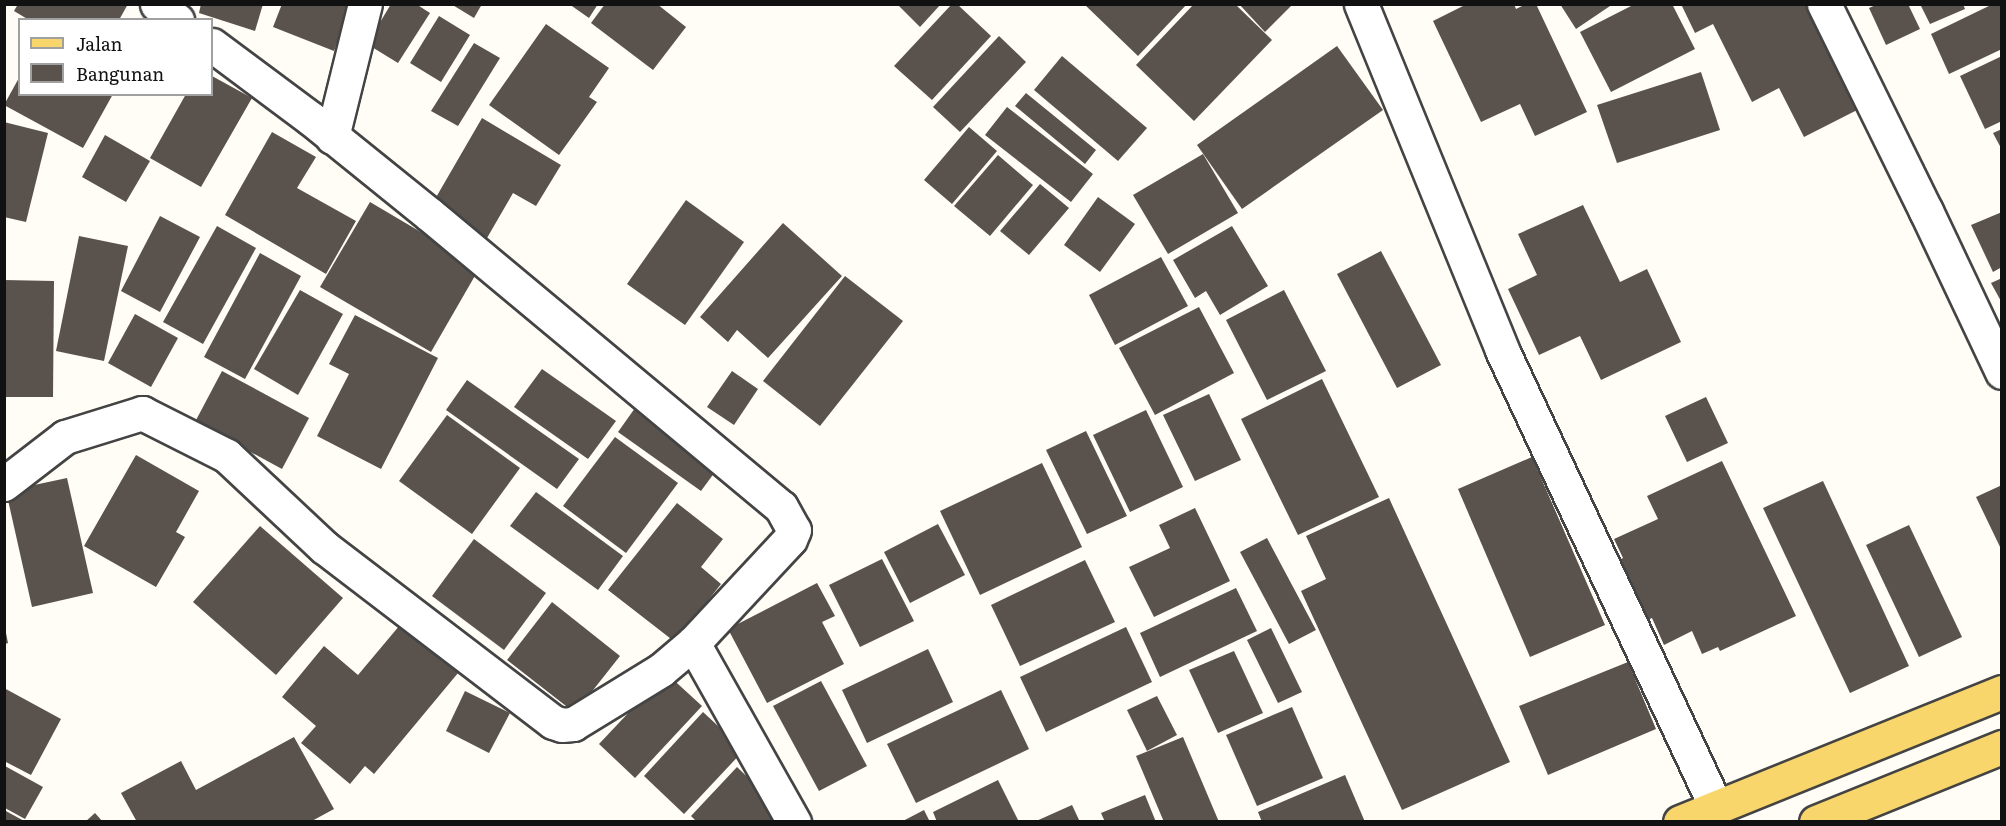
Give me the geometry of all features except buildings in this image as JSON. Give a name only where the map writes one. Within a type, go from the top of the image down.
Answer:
[{"type":"main road","points":[[1680,822],[2001,692]]},
{"type":"main road","points":[[1816,822],[2001,747]]},
{"type":"street","points":[[157,4],[174,18]]},
{"type":"street","points":[[332,136],[365,4]]},
{"type":"street","points":[[1361,4],[1502,350],[1716,807]]},
{"type":"street","points":[[1824,4],[1926,211],[2001,372]]},
{"type":"street","points":[[4,484],[64,437],[142,413],[227,456],[324,547],[553,722],[562,725],[573,724],[662,670],[693,643],[790,538],[794,530],[789,517],[781,507],[332,136],[213,46]]},
{"type":"street","points":[[693,643],[794,822]]}]
